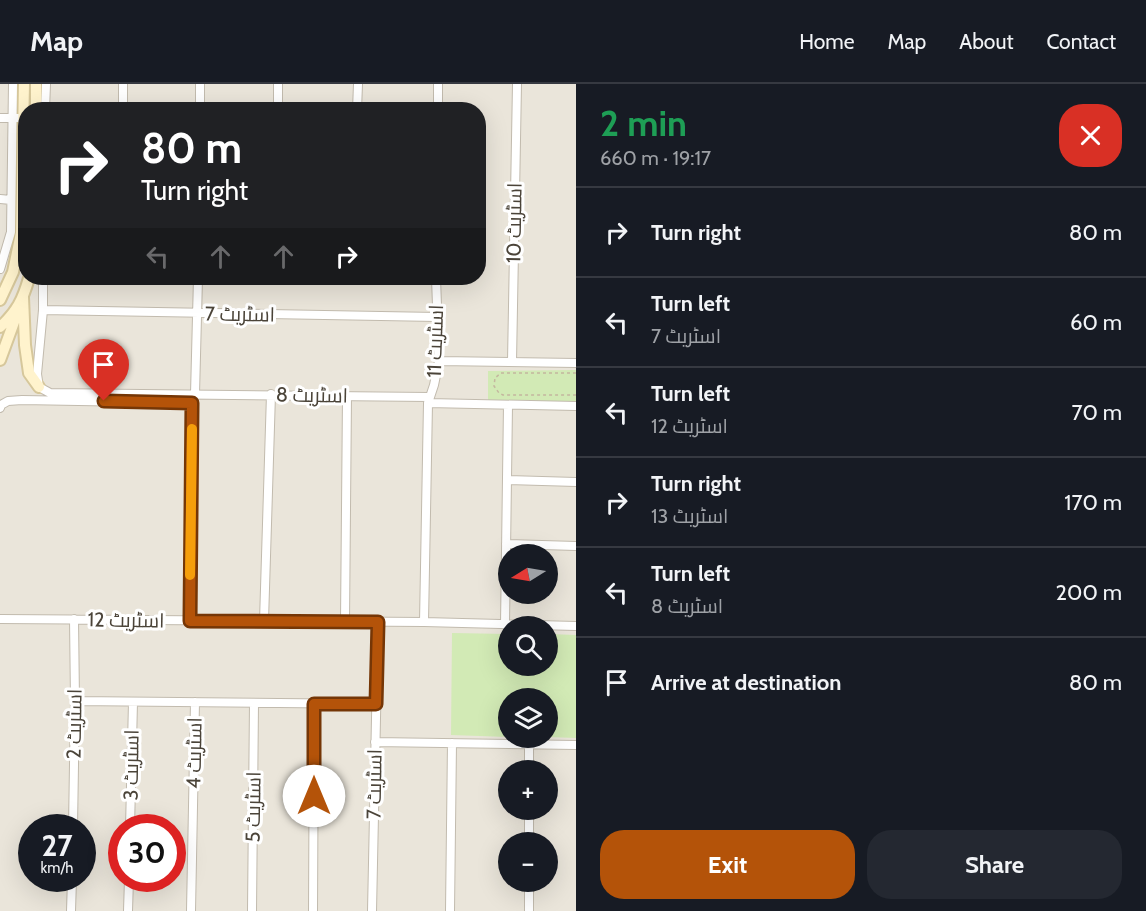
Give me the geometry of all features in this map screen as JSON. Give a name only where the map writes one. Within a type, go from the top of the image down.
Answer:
[{"type":"main road","points":[[21,102],[24,84]]},
{"type":"main road","points":[[36,84],[36,102]]},
{"type":"main road","points":[[0,300],[13,272],[18,118]]},
{"type":"main road","points":[[0,360],[27,285]]},
{"type":"main road","points":[[0,327],[9,319],[23,297]]},
{"type":"main road","points":[[23,297],[29,373],[39,387]]},
{"type":"street","points":[[0,269],[16,232],[11,200],[18,118],[13,84]]},
{"type":"street","points":[[45,102],[46,84]]},
{"type":"street","points":[[123,84],[123,102]]},
{"type":"street","points":[[200,84],[200,102]]},
{"type":"street","points":[[278,84],[278,102]]},
{"type":"street","points":[[357,102],[358,84]]},
{"type":"street","points":[[438,84],[438,102]]},
{"type":"street","name":"اسٹریٹ 10","points":[[512,362],[517,84]]},
{"type":"street","points":[[0,118],[18,118]]},
{"type":"street","points":[[0,200],[11,200]]},
{"type":"street","points":[[39,387],[37,374],[43,285]]},
{"type":"street","points":[[190,621],[192,403],[195,394],[198,285]]},
{"type":"street","name":"اسٹریٹ 11","points":[[424,622],[429,400],[439,361],[436,285]]},
{"type":"street","name":"اسٹریٹ 7","points":[[43,310],[437,317]]},
{"type":"street","points":[[439,361],[576,363]]},
{"type":"street","name":"اسٹریٹ 8","points":[[39,387],[50,393],[271,394],[576,406]]},
{"type":"street","points":[[264,621],[271,394]]},
{"type":"street","points":[[345,622],[347,396]]},
{"type":"street","points":[[0,408],[8,401],[38,400],[192,403]]},
{"type":"street","points":[[506,544],[508,405]]},
{"type":"street","points":[[507,480],[576,482]]},
{"type":"street","points":[[558,545],[576,546]]},
{"type":"street","name":"اسٹریٹ 12","points":[[0,618],[498,625]]},
{"type":"street","name":"اسٹریٹ 2","points":[[73,814],[74,619]]},
{"type":"street","name":"اسٹریٹ 7","points":[[372,911],[378,622]]},
{"type":"street","name":"اسٹریٹ 12","points":[[558,626],[576,626]]},
{"type":"street","points":[[75,701],[376,704]]},
{"type":"street","name":"اسٹریٹ 3","points":[[130,814],[133,702]]},
{"type":"street","name":"اسٹریٹ 4","points":[[191,911],[195,702]]},
{"type":"street","name":"اسٹریٹ 5","points":[[252,911],[254,703]]},
{"type":"street","points":[[313,911],[314,704]]},
{"type":"street","points":[[375,742],[498,744]]},
{"type":"street","points":[[450,911],[452,743]]},
{"type":"street","points":[[558,745],[576,745]]},
{"type":"street","points":[[71,911],[72,892]]},
{"type":"street","points":[[128,911],[129,892]]},
{"type":"street","points":[[529,892],[529,911]]},
{"type":"path","points":[[576,373],[501,372],[495,378],[494,386],[503,395],[576,395]]},
{"type":"shaded area","points":[[0,84],[576,84],[576,911],[0,911]]},
{"type":"green space","points":[[576,370],[576,403],[488,403],[488,371]]},
{"type":"green space","points":[[452,633],[498,634],[498,676],[558,676],[558,634],[576,635],[576,738],[558,737],[558,688],[498,688],[498,737],[451,735]]},
{"type":"slow traffic","points":[[190,575],[192,429]]},
{"type":"route","points":[[104,401],[192,403],[190,621],[378,622],[376,704],[314,704],[314,796]]}]
